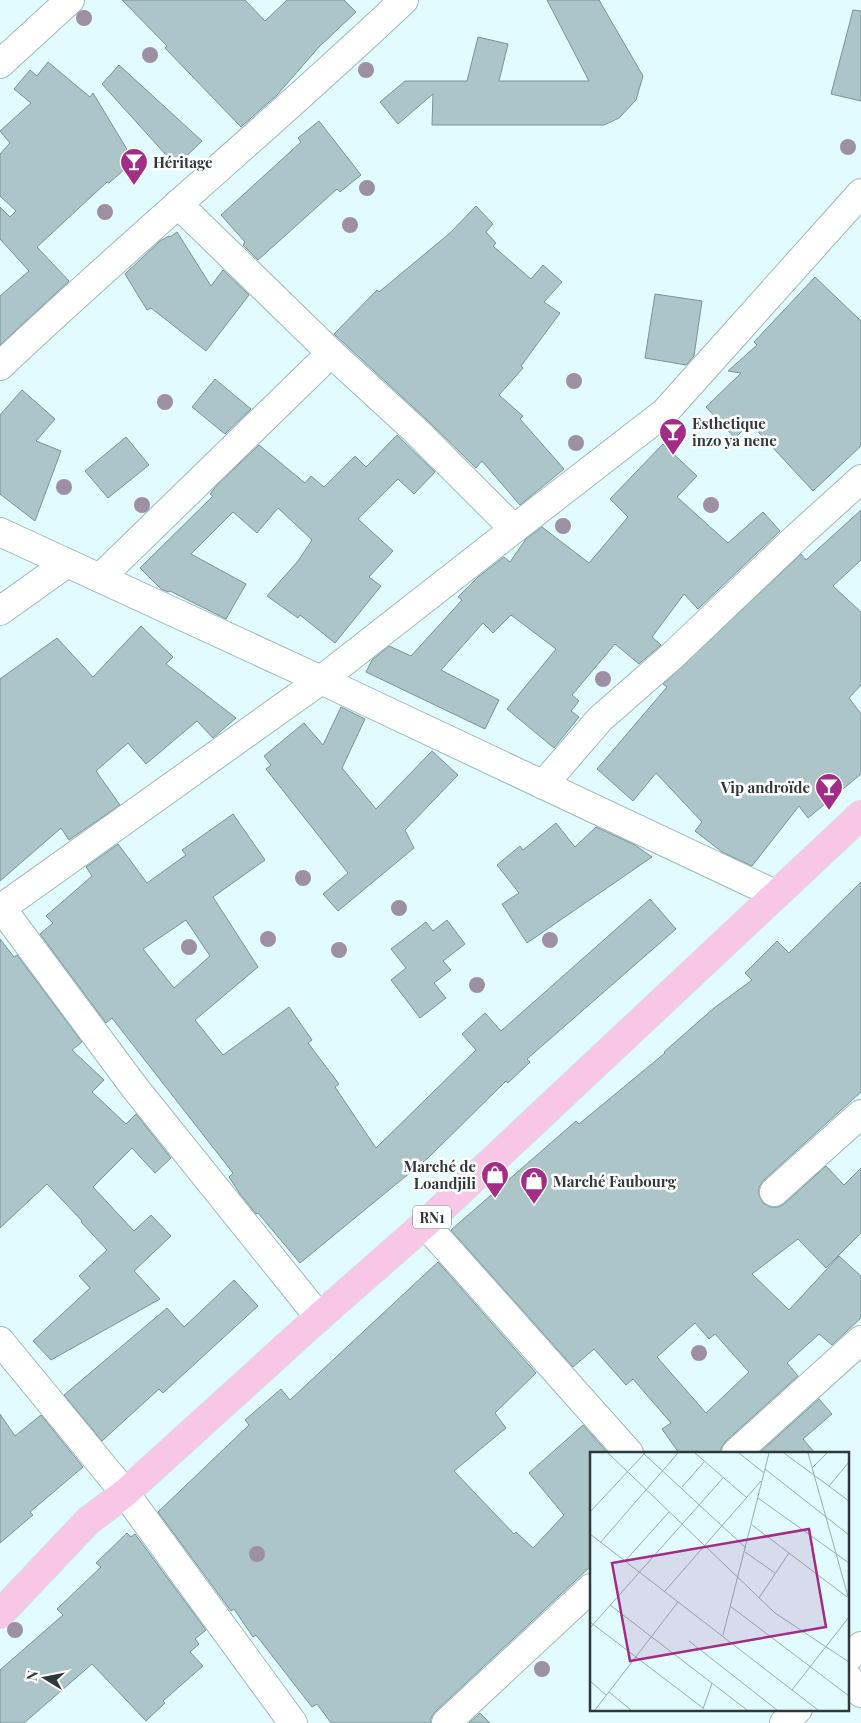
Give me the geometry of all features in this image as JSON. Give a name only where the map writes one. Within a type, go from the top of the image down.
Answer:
[{"type":"highway","name":"RN1","points":[[0,1614],[88,1521],[125,1493],[424,1224],[861,814]]},
{"type":"street","points":[[0,64],[70,0]]},
{"type":"street","points":[[0,366],[178,204],[328,72],[404,0]]},
{"type":"street","points":[[319,1317],[135,1088],[0,908],[321,680],[664,412],[861,193]]},
{"type":"street","points":[[178,204],[514,528]]},
{"type":"street","points":[[100,578],[331,353]]},
{"type":"street","points":[[543,785],[600,720],[672,656],[790,544],[861,480]]},
{"type":"street","points":[[0,532],[321,680],[775,894]]},
{"type":"street","points":[[0,611],[67,563]]},
{"type":"street","points":[[774,1192],[861,1114]]},
{"type":"street","points":[[424,1224],[628,1452]]},
{"type":"street","points":[[737,1452],[861,1340]]},
{"type":"street","points":[[0,1341],[125,1493],[293,1723]]},
{"type":"street","points":[[446,1723],[590,1589]]},
{"type":"street","points":[[848,1658],[861,1646]]},
{"type":"street","points":[[848,1678],[861,1692]]},
{"type":"street","points":[[784,1723],[797,1710]]},
{"type":"building","points":[[122,0],[245,0],[265,21],[287,0],[344,0],[356,12],[319,47],[277,95],[241,127]]},
{"type":"building","points":[[547,0],[599,0],[643,76],[636,100],[619,118],[604,125],[432,125],[433,94],[398,124],[380,102],[405,81],[467,81],[478,37],[508,44],[499,81],[589,81]]},
{"type":"building","points":[[853,10],[861,11],[861,101],[831,94]]},
{"type":"building","points":[[48,62],[90,97],[93,93],[134,161],[109,183],[107,182],[37,247],[69,281],[0,345],[0,296],[29,271],[0,239],[0,207],[10,217],[16,211],[0,196],[0,154],[10,143],[0,131],[31,103],[14,89],[30,70],[37,76]]},
{"type":"building","points":[[119,65],[202,141],[176,166],[102,84]]},
{"type":"building","points":[[319,121],[361,175],[340,192],[337,189],[258,260],[243,245],[245,242],[221,215],[301,142],[298,138]]},
{"type":"building","points":[[476,206],[493,224],[486,232],[496,243],[493,246],[531,279],[543,265],[562,282],[544,302],[560,313],[521,366],[523,368],[499,395],[523,416],[520,419],[564,469],[520,505],[482,461],[476,468],[334,334],[377,290],[379,292],[450,233]]},
{"type":"building","points":[[177,232],[211,286],[223,270],[249,295],[206,351],[151,308],[147,310],[125,274],[160,241]]},
{"type":"building","points":[[815,277],[861,321],[861,446],[813,491],[750,423],[735,438],[706,407],[741,373],[728,371],[757,345],[754,342]]},
{"type":"building","points":[[655,294],[702,301],[694,356],[686,365],[645,358]]},
{"type":"building","points":[[215,379],[251,409],[225,434],[192,407]]},
{"type":"building","points":[[22,390],[55,419],[36,441],[61,451],[35,521],[0,494],[0,415]]},
{"type":"building","points":[[397,435],[435,472],[414,494],[398,479],[358,519],[393,551],[369,577],[381,586],[335,643],[300,615],[298,618],[267,596],[298,561],[312,540],[278,508],[257,533],[233,512],[191,554],[246,584],[226,619],[170,591],[161,589],[140,568],[213,496],[210,494],[217,485],[259,445],[305,483],[311,476],[324,487],[355,456],[366,467]]},
{"type":"building","points":[[126,437],[149,465],[108,498],[85,471]]},
{"type":"building","points":[[663,444],[697,476],[677,497],[728,543],[763,512],[780,531],[698,609],[684,594],[652,637],[661,645],[639,664],[615,644],[572,695],[579,701],[571,711],[579,717],[554,748],[507,709],[556,649],[511,615],[493,633],[483,623],[441,670],[499,700],[485,729],[366,672],[372,660],[389,646],[411,656],[462,600],[458,597],[478,577],[504,557],[510,562],[526,539],[542,527],[589,563],[628,517],[610,499]]},
{"type":"building","points":[[861,510],[861,560],[833,586],[861,612],[861,685],[849,698],[861,714],[861,774],[808,818],[799,806],[752,866],[722,852],[695,831],[702,822],[656,773],[633,801],[597,769],[667,687],[663,684],[801,554],[806,560]]},
{"type":"building","points":[[141,626],[173,657],[166,664],[236,718],[213,738],[197,721],[146,764],[128,743],[96,771],[120,805],[69,840],[61,828],[0,881],[0,679],[57,638],[93,677]]},
{"type":"building","points":[[341,707],[365,719],[342,768],[376,809],[432,751],[458,775],[405,830],[414,848],[338,911],[323,894],[348,873],[266,769],[271,765],[264,756],[304,723],[323,745]]},
{"type":"building","points":[[233,814],[265,860],[213,897],[258,967],[195,1020],[223,1055],[289,1007],[312,1040],[308,1043],[339,1084],[335,1087],[376,1148],[476,1050],[462,1034],[485,1013],[501,1031],[650,899],[676,929],[527,1059],[530,1062],[508,1083],[506,1081],[428,1158],[300,1263],[240,1194],[229,1177],[233,1173],[112,1018],[106,1023],[40,934],[53,923],[46,916],[92,876],[86,867],[118,844],[147,883],[186,855],[182,850]],"holes":[[[186,920],[210,956],[174,988],[143,949]]]},
{"type":"building","points":[[556,823],[575,847],[596,827],[635,845],[652,857],[527,943],[502,904],[519,893],[497,865],[520,846],[523,850]]},
{"type":"building","points":[[861,882],[861,1092],[764,1180],[759,1187],[759,1195],[763,1203],[770,1207],[778,1207],[784,1204],[826,1166],[844,1185],[861,1168],[861,1233],[826,1268],[798,1239],[752,1274],[789,1310],[839,1256],[861,1276],[861,1318],[832,1345],[819,1334],[787,1363],[798,1376],[726,1441],[721,1448],[721,1452],[678,1452],[662,1429],[671,1423],[633,1379],[626,1385],[594,1349],[573,1367],[451,1230],[576,1121],[579,1124],[665,1053],[714,1008],[752,980],[745,973],[777,941],[789,953]],"holes":[[[695,1323],[709,1339],[715,1334],[749,1372],[706,1413],[657,1357]]]},
{"type":"building","points":[[447,920],[465,944],[443,961],[451,970],[434,983],[446,998],[420,1018],[391,980],[406,968],[391,949],[426,922],[433,931]]},
{"type":"building","points":[[0,939],[14,957],[17,955],[82,1042],[72,1050],[104,1080],[92,1092],[126,1124],[136,1114],[171,1158],[155,1173],[132,1148],[93,1187],[134,1231],[151,1215],[171,1236],[134,1271],[160,1299],[51,1360],[33,1341],[90,1288],[79,1276],[107,1250],[47,1184],[0,1228]]},
{"type":"building","points":[[438,1262],[536,1373],[495,1413],[506,1428],[454,1471],[514,1534],[516,1532],[533,1548],[564,1515],[529,1473],[583,1425],[607,1452],[590,1452],[590,1567],[435,1712],[431,1718],[431,1723],[331,1723],[317,1704],[312,1707],[256,1635],[253,1637],[234,1609],[231,1611],[158,1512],[249,1425],[245,1420],[281,1389],[290,1400]]},
{"type":"building","points":[[234,1280],[258,1306],[163,1393],[159,1389],[102,1441],[64,1395],[167,1308],[184,1327]]},
{"type":"building","points":[[819,1399],[832,1414],[803,1439],[814,1452],[760,1452]]},
{"type":"building","points":[[0,1414],[15,1436],[41,1415],[83,1467],[30,1512],[33,1515],[0,1543]]},
{"type":"building","points":[[127,1533],[131,1537],[135,1534],[206,1630],[195,1639],[199,1644],[190,1652],[203,1666],[163,1701],[165,1703],[146,1721],[92,1664],[24,1723],[0,1723],[0,1670],[63,1615],[57,1609],[101,1567],[96,1563]]},
{"type":"building","points":[[480,1713],[490,1723],[469,1723]]},
{"type":"place","name":"Héritage","points":[[134,186]]},
{"type":"place","name":"Esthetique inzo ya nene","points":[[673,456]]},
{"type":"place","name":"Vip androïde","points":[[829,811]]},
{"type":"place","name":"Marché de Loandjili","points":[[495,1199]]},
{"type":"place","name":"Marché Faubourg","points":[[534,1205]]}]
